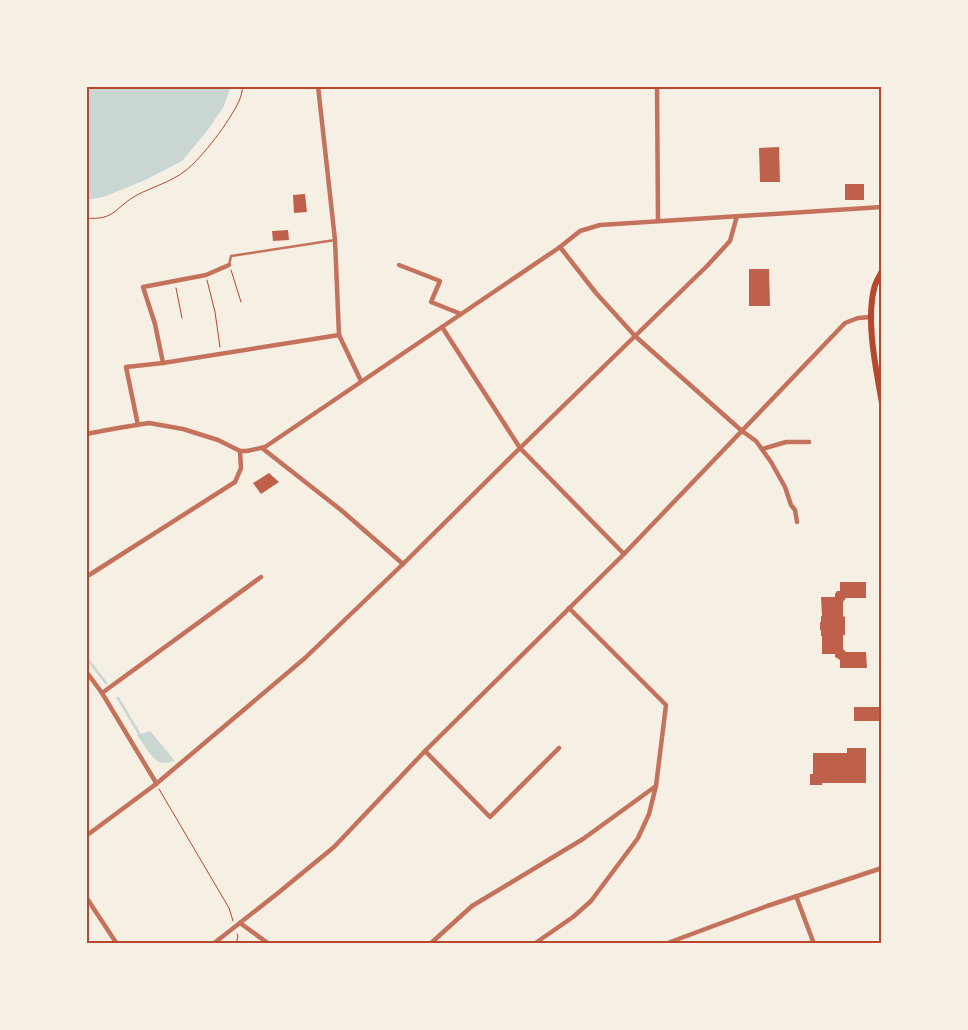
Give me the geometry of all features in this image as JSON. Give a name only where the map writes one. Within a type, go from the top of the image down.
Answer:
[{"type":"main road","points":[[882,270],[873,295],[871,317],[882,403]]},
{"type":"street","points":[[318,86],[335,240],[339,335],[361,381]]},
{"type":"street","points":[[657,86],[658,221]]},
{"type":"street","points":[[86,434],[149,424],[183,429],[218,440],[240,451],[262,448],[560,247],[580,231],[600,225],[882,207]]},
{"type":"street","points":[[86,836],[156,784],[305,658],[707,266],[730,241],[737,216]]},
{"type":"street","points":[[560,247],[596,293],[635,336],[742,431],[756,441],[772,462],[786,488],[791,505],[796,510],[797,522]]},
{"type":"street","points":[[163,363],[155,324],[143,287],[206,275],[229,265]]},
{"type":"street","points":[[399,265],[440,281],[431,302],[461,314]]},
{"type":"street","points":[[213,944],[334,846],[425,751],[624,554],[845,323],[858,318],[871,317]]},
{"type":"street","points":[[442,327],[520,448],[624,554]]},
{"type":"street","points":[[138,425],[126,367],[163,363],[339,335]]},
{"type":"street","points":[[762,449],[786,442],[809,442]]},
{"type":"street","points":[[262,448],[341,510],[403,564]]},
{"type":"street","points":[[86,577],[235,482],[241,468],[240,451]]},
{"type":"street","points":[[102,693],[261,577]]},
{"type":"street","points":[[534,944],[591,902],[638,838],[648,814],[656,786],[666,705],[569,608]]},
{"type":"street","points":[[88,674],[102,693],[156,784]]},
{"type":"street","points":[[425,751],[490,817],[559,748]]},
{"type":"street","points":[[430,944],[472,906],[582,839],[656,786]]},
{"type":"street","points":[[666,943],[796,896],[882,868]]},
{"type":"street","points":[[796,896],[814,944]]},
{"type":"street","points":[[86,897],[116,944]]},
{"type":"street","points":[[240,923],[269,944]]},
{"type":"lane","points":[[229,265],[231,256],[335,240]]},
{"type":"path","points":[[86,218],[97,219],[111,216],[135,196],[184,171],[205,150],[231,116],[240,99],[243,86]]},
{"type":"path","points":[[229,265],[241,302]]},
{"type":"path","points":[[206,275],[215,312],[220,354]]},
{"type":"path","points":[[174,280],[182,318]]},
{"type":"path","points":[[156,784],[229,908],[238,936],[236,944]]},
{"type":"shaded area","points":[[86,86],[231,86],[224,106],[207,131],[182,161],[143,181],[103,197],[86,200]]},
{"type":"shaded area","points":[[150,731],[175,761],[162,763],[152,756],[137,735]]},
{"type":"building","points":[[779,147],[780,182],[760,182],[759,148]]},
{"type":"building","points":[[845,184],[864,184],[864,200],[845,200]]},
{"type":"building","points":[[305,194],[307,212],[294,213],[293,195]]},
{"type":"building","points":[[288,230],[289,240],[273,241],[272,231]]},
{"type":"building","points":[[749,269],[769,269],[770,306],[749,306]]},
{"type":"building","points":[[269,473],[279,482],[261,494],[253,483]]},
{"type":"building","points":[[840,582],[866,582],[866,598],[846,598],[843,602],[845,635],[843,635],[843,649],[846,652],[866,652],[867,668],[840,668],[840,660],[835,657],[835,654],[822,654],[820,630],[822,616],[821,597],[835,597],[837,591],[840,591]]},
{"type":"building","points":[[854,707],[879,707],[879,721],[854,721]]},
{"type":"building","points":[[847,748],[866,748],[866,783],[822,783],[822,785],[810,785],[810,774],[813,774],[813,753],[847,753]]},
{"type":"waterway","points":[[86,657],[106,683]]},
{"type":"waterway","points":[[118,698],[140,735]]}]
